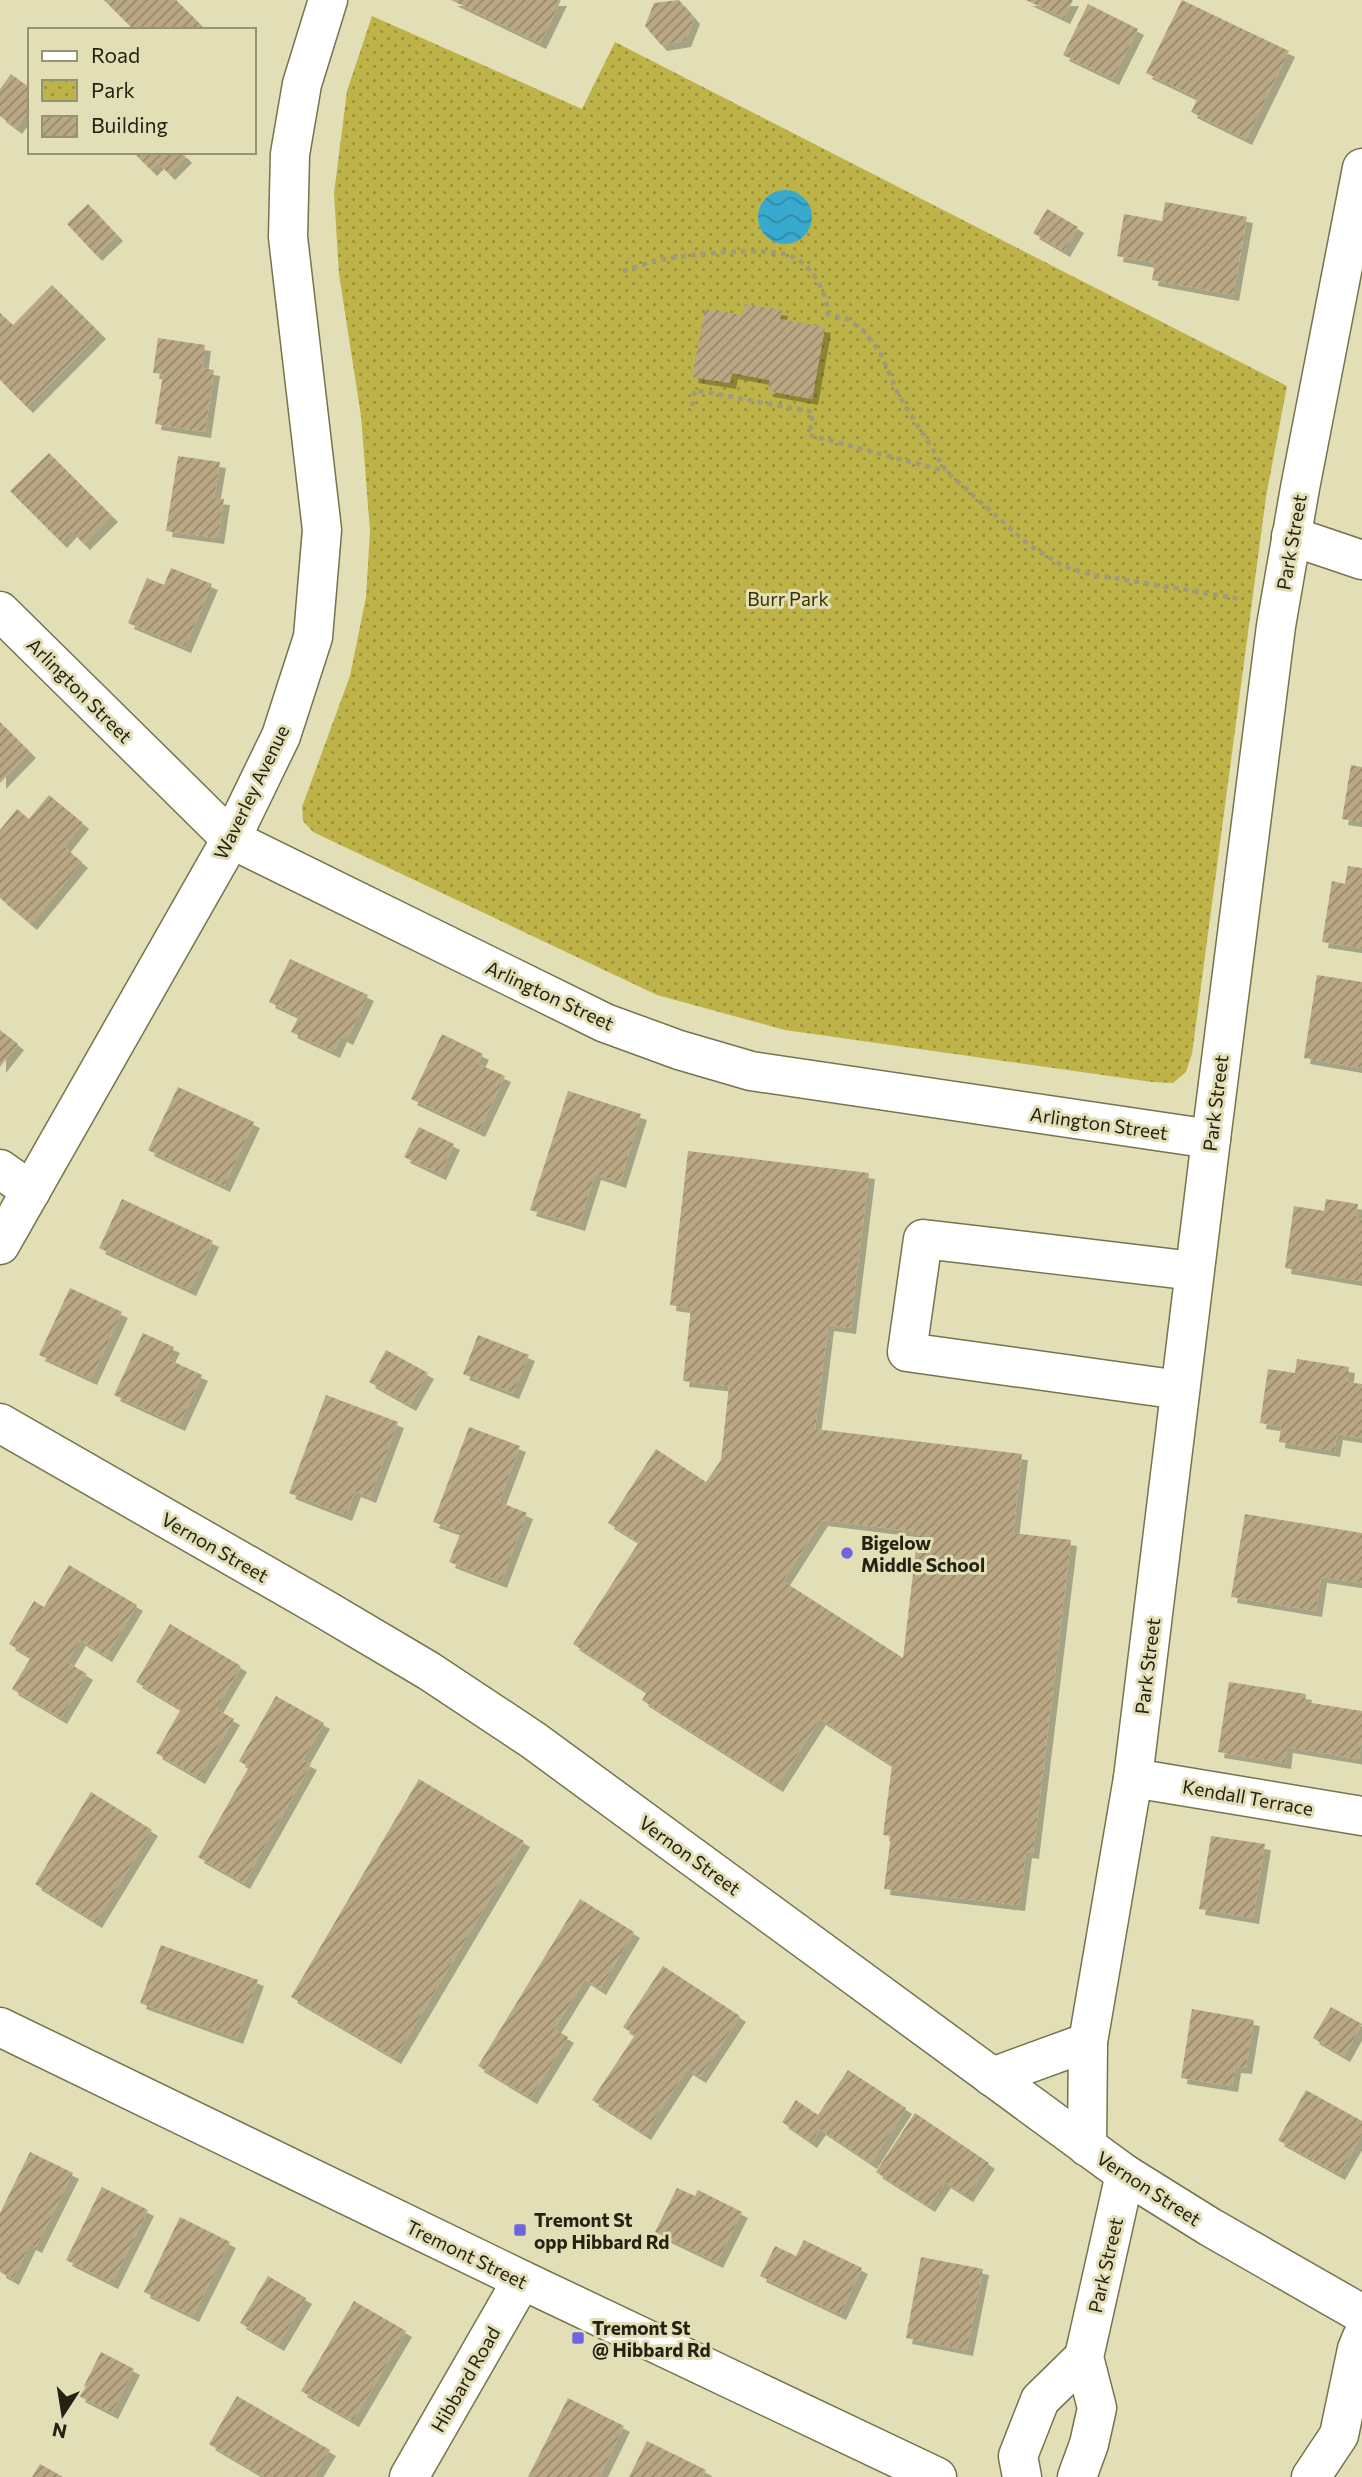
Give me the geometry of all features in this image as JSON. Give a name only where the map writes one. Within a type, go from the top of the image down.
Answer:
[{"type":"street","name":"Waverley Avenue","points":[[0,1245],[231,839],[281,736],[313,637],[322,530],[288,237],[290,154],[302,84],[321,4]]},
{"type":"street","name":"Park Street","points":[[1087,2147],[1088,2042],[1133,1778],[1258,754],[1291,536],[1362,168]]},
{"type":"street","points":[[1291,536],[1362,559]]},
{"type":"street","name":"Arlington Street","points":[[0,611],[231,839],[605,1023],[751,1071],[1210,1139]]},
{"type":"street","points":[[0,1169],[31,1191]]},
{"type":"street","points":[[1180,1390],[906,1352],[923,1239],[1194,1271]]},
{"type":"street","name":"Vernon Street","points":[[0,1423],[429,1671],[533,1740],[1125,2174],[1362,2315]]},
{"type":"street","name":"Kendall Terrace","points":[[1133,1778],[1362,1816]]},
{"type":"street","name":"Tremont Street","points":[[0,2026],[522,2280],[937,2477]]},
{"type":"street","points":[[992,2077],[1088,2042]]},
{"type":"street","name":"Park Street","points":[[1077,2477],[1090,2444],[1097,2408],[1084,2357],[1125,2174]]},
{"type":"street","name":"Hibbard Road","points":[[409,2477],[522,2280]]},
{"type":"street","points":[[1311,2477],[1339,2435],[1357,2349],[1362,2337]]},
{"type":"street","points":[[1022,2477],[1018,2456],[1040,2400],[1084,2357]]},
{"type":"path","points":[[623,271],[655,261],[719,253],[772,252],[791,256],[801,262],[817,280],[827,298],[828,314],[846,319],[863,330],[880,352],[898,394],[946,471],[1030,546],[1065,566],[1090,574],[1280,605]]},
{"type":"path","points":[[692,406],[695,390],[814,412],[809,435],[946,471]]},
{"type":"green space","name":"Burr Park","points":[[372,16],[582,109],[615,42],[1287,386],[1266,497],[1192,1054],[1186,1072],[1173,1083],[785,1030],[657,995],[313,832],[303,821],[302,807],[350,676],[366,597],[370,531],[361,416],[339,274],[334,193],[347,91]]},
{"type":"water","points":[[785,190],[804,198],[812,217],[804,236],[785,244],[766,236],[758,217],[766,198]]},
{"type":"building","points":[[104,0],[176,0],[201,25],[198,28],[143,28],[139,24],[132,28]]},
{"type":"building","points":[[451,0],[561,0],[540,43]]},
{"type":"building","points":[[679,0],[694,18],[685,41],[661,45],[645,26],[654,3]]},
{"type":"building","points":[[1026,0],[1073,0],[1064,18]]},
{"type":"building","points":[[1182,0],[1289,51],[1246,139],[1191,112],[1198,98],[1146,73]]},
{"type":"building","points":[[1088,4],[1138,29],[1113,79],[1063,55]]},
{"type":"building","points":[[11,74],[28,87],[28,112],[16,128],[0,116],[0,89]]},
{"type":"building","points":[[135,154],[183,154],[186,157],[169,174],[158,163],[151,170]]},
{"type":"building","points":[[1165,202],[1247,217],[1233,295],[1152,280],[1155,263],[1117,256],[1124,214],[1162,221]]},
{"type":"building","points":[[88,204],[117,235],[96,255],[67,224]]},
{"type":"building","points":[[1047,209],[1078,227],[1064,251],[1033,233]]},
{"type":"building","points":[[52,285],[100,333],[27,407],[0,380],[0,313],[13,325]]},
{"type":"building","points":[[745,304],[782,310],[780,319],[825,327],[812,399],[768,391],[770,380],[732,373],[730,383],[692,377],[705,309],[743,315]]},
{"type":"building","points":[[158,338],[205,345],[202,368],[214,370],[205,432],[155,424],[163,374],[153,373]]},
{"type":"building","points":[[49,453],[112,516],[84,544],[71,531],[61,542],[10,491]]},
{"type":"building","points":[[178,456],[220,462],[214,498],[224,499],[218,538],[166,531]]},
{"type":"building","points":[[171,568],[212,584],[185,647],[128,623],[147,578],[164,585]]},
{"type":"building","points":[[0,722],[30,752],[0,783]]},
{"type":"building","points":[[1351,765],[1362,767],[1362,822],[1342,819]]},
{"type":"building","points":[[49,795],[83,823],[64,847],[82,862],[31,924],[0,898],[0,830],[17,809],[29,819]]},
{"type":"building","points":[[1348,866],[1362,868],[1362,948],[1322,942],[1332,881],[1345,884]]},
{"type":"building","points":[[290,959],[368,995],[347,1039],[341,1036],[334,1052],[291,1032],[299,1016],[269,1002]]},
{"type":"building","points":[[1317,975],[1362,982],[1362,1068],[1304,1058]]},
{"type":"building","points":[[0,1030],[18,1044],[0,1067]]},
{"type":"building","points":[[442,1034],[483,1054],[478,1064],[505,1076],[479,1131],[411,1099]]},
{"type":"building","points":[[178,1087],[254,1122],[224,1186],[148,1150]]},
{"type":"building","points":[[568,1091],[641,1114],[620,1182],[595,1174],[579,1225],[530,1210]]},
{"type":"building","points":[[419,1127],[454,1144],[440,1174],[404,1157]]},
{"type":"building","points":[[688,1151],[869,1173],[850,1328],[828,1325],[815,1429],[1022,1454],[1013,1533],[1071,1540],[1033,1853],[1026,1852],[1019,1905],[884,1889],[891,1836],[883,1835],[892,1765],[820,1719],[777,1786],[642,1700],[647,1692],[573,1644],[639,1542],[608,1523],[656,1449],[706,1482],[721,1460],[729,1386],[683,1381],[691,1308],[670,1305]],"holes":[[[822,1520],[918,1532],[903,1658],[783,1581]]]},
{"type":"building","points":[[122,1199],[213,1241],[190,1290],[99,1248]]},
{"type":"building","points":[[1326,1199],[1358,1204],[1356,1218],[1362,1218],[1362,1281],[1285,1268],[1294,1206],[1324,1211]]},
{"type":"building","points":[[70,1288],[122,1312],[91,1379],[39,1355]]},
{"type":"building","points":[[143,1333],[174,1347],[168,1359],[202,1375],[179,1425],[114,1395]]},
{"type":"building","points":[[478,1335],[529,1355],[513,1393],[463,1374]]},
{"type":"building","points":[[386,1350],[428,1373],[410,1405],[369,1382]]},
{"type":"building","points":[[1297,1359],[1349,1367],[1347,1382],[1362,1384],[1362,1438],[1337,1434],[1334,1451],[1279,1442],[1281,1426],[1260,1423],[1268,1369],[1295,1373]]},
{"type":"building","points":[[326,1395],[398,1422],[370,1497],[355,1491],[346,1515],[289,1493]]},
{"type":"building","points":[[469,1427],[520,1446],[499,1502],[527,1513],[501,1582],[449,1562],[461,1532],[433,1522]]},
{"type":"building","points":[[1245,1514],[1362,1533],[1362,1583],[1321,1577],[1316,1611],[1231,1597]]},
{"type":"building","points":[[69,1565],[137,1605],[106,1656],[80,1640],[67,1662],[87,1674],[61,1718],[12,1689],[31,1657],[9,1644],[34,1601],[44,1607]]},
{"type":"building","points":[[170,1624],[241,1666],[216,1709],[234,1719],[199,1778],[156,1753],[181,1709],[136,1682]]},
{"type":"building","points":[[1229,1682],[1306,1694],[1305,1702],[1362,1711],[1359,1759],[1287,1747],[1285,1763],[1218,1752]]},
{"type":"building","points":[[276,1696],[324,1723],[303,1760],[311,1764],[244,1883],[198,1857],[249,1767],[239,1761]]},
{"type":"building","points":[[419,1779],[524,1841],[395,2058],[291,1997]]},
{"type":"building","points":[[91,1792],[152,1830],[96,1922],[35,1884]]},
{"type":"building","points":[[1211,1836],[1265,1844],[1253,1918],[1199,1909]]},
{"type":"building","points":[[580,1899],[634,1932],[600,1989],[585,1979],[554,2029],[568,2037],[531,2098],[478,2066]]},
{"type":"building","points":[[161,1945],[258,1980],[237,2038],[140,2003]]},
{"type":"building","points":[[663,1966],[740,2016],[700,2077],[687,2069],[645,2134],[592,2100],[635,2035],[623,2027]]},
{"type":"building","points":[[1331,2007],[1362,2024],[1344,2056],[1313,2038]]},
{"type":"building","points":[[1192,2009],[1254,2020],[1246,2068],[1235,2067],[1232,2086],[1181,2078]]},
{"type":"building","points":[[848,2070],[906,2108],[871,2163],[820,2129],[811,2142],[782,2122],[796,2100],[818,2115]]},
{"type":"building","points":[[1306,2090],[1362,2121],[1362,2134],[1339,2174],[1278,2140]]},
{"type":"building","points":[[915,2113],[989,2163],[967,2196],[945,2182],[929,2206],[876,2172]]},
{"type":"building","points":[[30,2152],[73,2173],[36,2247],[30,2244],[13,2279],[0,2272],[0,2213]]},
{"type":"building","points":[[102,2187],[148,2210],[112,2283],[66,2260]]},
{"type":"building","points":[[677,2188],[695,2196],[698,2190],[742,2212],[717,2262],[655,2232]]},
{"type":"building","points":[[180,2217],[230,2242],[193,2316],[144,2292]]},
{"type":"building","points":[[804,2240],[862,2268],[840,2314],[760,2276],[775,2246],[796,2256]]},
{"type":"building","points":[[921,2257],[983,2269],[967,2350],[906,2338]]},
{"type":"building","points":[[268,2276],[306,2298],[278,2345],[240,2323]]},
{"type":"building","points":[[354,2301],[406,2331],[353,2421],[301,2391]]},
{"type":"building","points":[[101,2352],[134,2369],[112,2413],[79,2396]]},
{"type":"building","points":[[237,2396],[330,2450],[314,2477],[265,2477],[209,2444]]},
{"type":"building","points":[[568,2398],[624,2426],[599,2477],[528,2477]]},
{"type":"building","points":[[647,2441],[706,2470],[702,2477],[629,2477]]},
{"type":"building","points":[[40,2464],[63,2477],[32,2477]]},
{"type":"place","name":"Bigelow Middle School","points":[[847,1553]]},
{"type":"place","name":"Tremont St opp Hibbard Rd","points":[[520,2230]]},
{"type":"place","name":"Tremont St @ Hibbard Rd","points":[[578,2338]]}]
